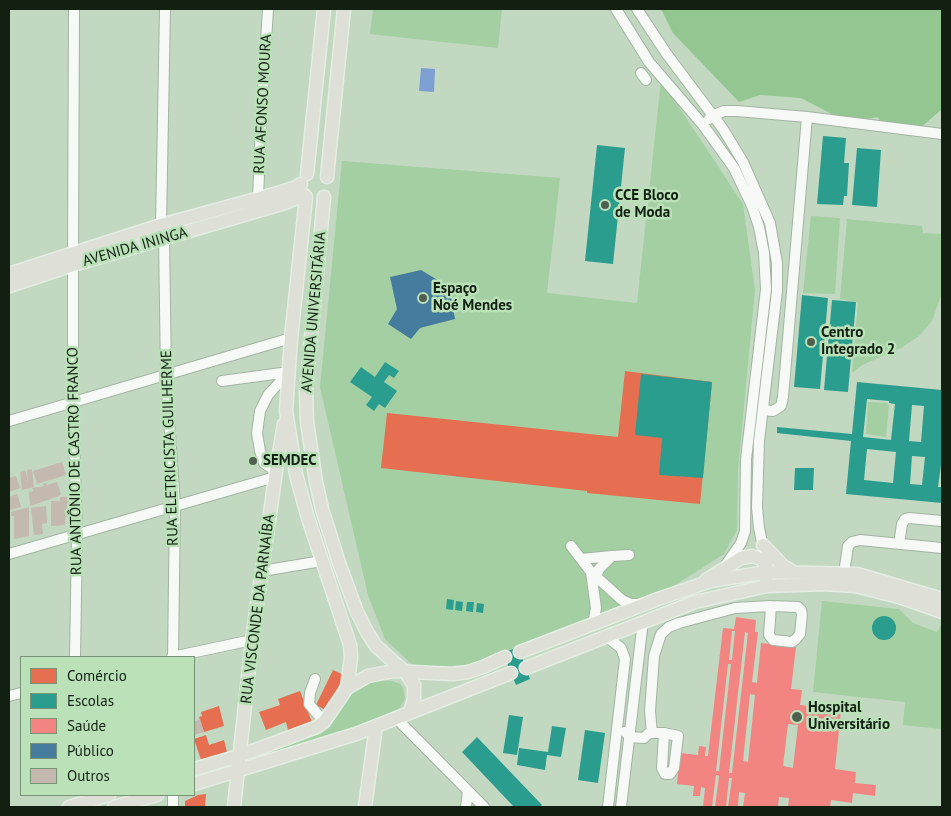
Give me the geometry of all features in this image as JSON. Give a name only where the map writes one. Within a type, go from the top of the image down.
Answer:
[{"type":"main road","name":"AVENIDA UNIVERSITÁRIA","points":[[324,9],[304,187],[286,411],[296,474],[307,515],[350,645],[347,688]]},
{"type":"main road","points":[[327,177],[319,172],[311,172],[304,187],[315,200],[324,197],[330,185],[327,177],[344,9]]},
{"type":"main road","name":"AVENIDA ININGA","points":[[9,274],[73,259],[260,204],[296,187],[304,187]]},
{"type":"main road","name":"AVENIDA UNIVERSITÁRIA","points":[[324,197],[306,390],[316,482],[322,509],[357,612],[376,646],[405,672]]},
{"type":"main road","name":"AVENIDA ININGA","points":[[9,286],[73,259]]},
{"type":"main road","points":[[288,390],[306,390]]},
{"type":"main road","name":"RUA VISCONDE DA PARNAÍBA","points":[[234,807],[252,640],[286,411]]},
{"type":"main road","points":[[763,546],[783,566],[793,572]]},
{"type":"main road","points":[[698,586],[746,556],[758,558],[766,568],[765,582],[759,587]]},
{"type":"main road","points":[[323,564],[339,562]]},
{"type":"main road","points":[[520,652],[698,586],[766,568],[793,572],[857,574],[942,599]]},
{"type":"main road","points":[[526,668],[607,638],[643,621],[695,602],[759,587],[824,584],[856,586],[899,597],[942,612]]},
{"type":"main road","points":[[551,640],[556,657]]},
{"type":"main road","points":[[195,769],[239,756],[309,730],[324,722],[347,688],[368,676],[382,672],[452,674],[468,672],[505,657]]},
{"type":"main road","points":[[405,672],[415,691],[410,712]]},
{"type":"main road","points":[[195,784],[356,734],[512,673]]},
{"type":"main road","points":[[365,807],[376,726]]},
{"type":"main road","points":[[73,803],[104,796]]},
{"type":"main road","points":[[114,807],[153,796]]},
{"type":"street","name":"RUA ANTÔNIO DE CASTRO FRANCO","points":[[74,9],[73,259],[77,535],[75,656]]},
{"type":"street","name":"RUA ELETRICISTA GUILHERME","points":[[165,9],[162,232],[166,376],[175,506],[172,656]]},
{"type":"street","name":"RUA AFONSO MOURA","points":[[260,204],[261,122],[268,9]]},
{"type":"street","points":[[616,9],[649,62],[702,125],[734,168],[752,206],[759,227],[764,253],[766,289],[746,459],[745,531],[741,543],[722,570]]},
{"type":"street","points":[[638,9],[666,52],[714,116],[743,162],[770,223],[777,263],[777,291],[759,441],[757,507],[766,568]]},
{"type":"street","points":[[702,125],[714,116],[724,112],[737,111],[807,117],[942,134]]},
{"type":"street","points":[[763,410],[773,411],[781,406],[784,397],[807,117]]},
{"type":"street","points":[[9,421],[291,338]]},
{"type":"street","points":[[222,381],[289,372]]},
{"type":"street","points":[[9,554],[175,506],[276,474],[264,463],[257,433],[260,411],[268,395],[289,372]]},
{"type":"street","points":[[899,544],[902,524],[905,520],[910,518],[942,521]]},
{"type":"street","points":[[844,573],[848,546],[852,542],[860,540],[942,548]]},
{"type":"street","points":[[571,546],[594,574],[622,600],[631,604],[645,605]]},
{"type":"street","points":[[593,625],[596,608],[594,574],[612,556]]},
{"type":"street","points":[[581,559],[629,556]]},
{"type":"street","points":[[262,571],[323,564]]},
{"type":"street","points":[[651,733],[650,711],[654,656],[661,634],[669,627],[679,623],[735,608],[771,606]]},
{"type":"street","points":[[621,807],[643,621]]},
{"type":"street","points":[[607,638],[621,648],[624,659],[608,807]]},
{"type":"street","points":[[177,656],[252,640]]},
{"type":"street","points":[[622,680],[630,676],[636,680]]},
{"type":"street","points":[[315,679],[310,693],[309,704],[324,722]]},
{"type":"street","points":[[396,718],[484,807]]},
{"type":"street","points":[[617,724],[630,737],[644,738],[651,733],[664,734],[678,736],[674,768],[670,774],[665,774],[662,768],[664,734]]},
{"type":"street","points":[[631,725],[646,727],[651,733]]},
{"type":"street","points":[[466,807],[468,791]]},
{"type":"street","points":[[610,791],[623,792]]},
{"type":"green space","points":[[373,9],[502,9],[498,48],[370,34]]},
{"type":"green space","points":[[661,9],[942,9],[942,109],[911,136],[885,131],[878,117],[847,122],[801,98],[760,95],[739,102],[673,33]]},
{"type":"green space","points":[[661,80],[743,204],[755,290],[738,470],[737,530],[724,554],[656,597],[474,665],[415,667],[385,639],[368,595],[320,387],[342,161],[560,178],[547,293],[637,303]]},
{"type":"green space","points":[[811,216],[840,218],[835,294],[803,293]]},
{"type":"green space","points":[[847,219],[922,226],[923,233],[942,234],[942,293],[932,321],[919,336],[901,348],[862,365],[852,373],[858,302],[840,299]]},
{"type":"green space","points":[[868,402],[887,403],[889,405],[886,437],[866,434]]},
{"type":"green space","points":[[822,601],[899,609],[913,623],[937,632],[942,622],[942,729],[903,725],[905,702],[813,692]]},
{"type":"green space","points":[[378,680],[392,681],[400,684],[403,688],[405,699],[399,709],[340,733],[264,757],[262,756],[262,754],[311,733],[348,693],[364,683]]},
{"type":"water","points":[[421,68],[435,69],[434,92],[419,91]]},
{"type":"building: Comércio","points":[[625,371],[712,382],[700,504],[587,493],[587,491],[381,468],[387,413],[618,437]]},
{"type":"building: Comércio","points":[[333,670],[344,675],[327,711],[316,705]]},
{"type":"building: Comércio","points":[[300,691],[312,722],[288,730],[286,722],[266,730],[259,712],[280,705],[278,699]]},
{"type":"building: Comércio","points":[[219,706],[224,726],[204,732],[199,717],[202,716],[201,712]]},
{"type":"building: Comércio","points":[[206,735],[209,745],[224,740],[227,752],[201,760],[195,739]]},
{"type":"building: Comércio","points":[[206,794],[205,807],[185,807],[185,801],[198,795]]},
{"type":"building: Escolas","points":[[823,136],[846,138],[844,163],[849,163],[847,196],[844,196],[843,205],[817,204]]},
{"type":"building: Escolas","name":"CCE Bloco de Moda","points":[[597,145],[625,148],[613,264],[585,261]]},
{"type":"building: Escolas","points":[[857,148],[881,150],[877,207],[852,205]]},
{"type":"building: Escolas","name":"Centro Integrado 2","points":[[802,295],[828,298],[820,389],[794,387]]},
{"type":"building: Escolas","points":[[832,300],[856,302],[848,392],[824,390]]},
{"type":"building: Escolas","points":[[385,362],[399,371],[394,378],[389,375],[384,382],[397,391],[385,408],[379,404],[374,411],[366,405],[372,397],[350,382],[361,367],[375,377]]},
{"type":"building: Escolas","points":[[641,374],[712,382],[703,478],[659,475],[662,438],[635,435]]},
{"type":"building: Escolas","points":[[857,382],[942,390],[942,458],[938,487],[942,487],[942,503],[846,494],[851,441],[777,433],[777,427],[852,434]],"holes":[[[867,399],[889,401],[889,403],[895,404],[891,440],[863,437]],[[912,405],[924,406],[921,442],[909,441]],[[867,449],[896,452],[893,483],[864,480]],[[912,456],[925,457],[922,485],[910,484]]]},
{"type":"building: Escolas","points":[[795,468],[814,468],[813,490],[794,490]]},
{"type":"building: Escolas","points":[[447,599],[454,600],[453,610],[446,609]]},
{"type":"building: Escolas","points":[[456,601],[463,602],[462,611],[455,610]]},
{"type":"building: Escolas","points":[[467,602],[474,602],[473,612],[466,611]]},
{"type":"building: Escolas","points":[[477,603],[484,604],[483,613],[476,612]]},
{"type":"building: Escolas","points":[[884,616],[893,619],[896,628],[893,637],[884,640],[875,637],[872,628],[875,619]]},
{"type":"building: Escolas","points":[[518,647],[530,679],[516,685],[503,653]]},
{"type":"building: Escolas","points":[[509,715],[523,717],[517,755],[503,753]]},
{"type":"building: Escolas","points":[[552,726],[566,728],[561,757],[547,755],[545,770],[517,765],[519,748],[548,752]]},
{"type":"building: Escolas","points":[[585,730],[605,733],[598,783],[578,780]]},
{"type":"building: Escolas","points":[[477,737],[542,805],[540,807],[514,807],[462,752]]},
{"type":"building: Saúde","name":"Hospital Universitário","points":[[736,617],[756,620],[755,632],[758,632],[752,682],[757,683],[761,643],[796,647],[791,689],[802,690],[800,705],[841,710],[835,769],[856,772],[855,783],[876,785],[875,796],[853,793],[852,803],[831,800],[830,807],[788,807],[789,798],[779,797],[778,807],[743,807],[745,793],[739,792],[738,807],[728,807],[732,778],[729,778],[726,807],[715,807],[719,776],[716,775],[712,807],[703,807],[705,788],[701,787],[700,796],[693,796],[694,786],[677,784],[680,753],[698,755],[699,746],[706,747],[705,756],[708,756],[723,628],[734,629]],"holes":[[[732,631],[735,631],[732,660],[729,660]],[[745,632],[748,633],[732,773],[729,773]],[[728,664],[731,664],[719,771],[716,771]],[[750,694],[755,695],[748,762],[743,761]],[[788,724],[798,725],[793,768],[783,766]]]},
{"type":"building: Público","name":"Espaço Noé Mendes","points":[[421,270],[449,287],[455,319],[420,328],[411,339],[388,324],[397,309],[390,277]]},
{"type":"building: Outros","points":[[62,462],[66,475],[37,484],[33,471]]},
{"type":"building: Outros","points":[[32,469],[34,487],[22,490],[20,472],[26,471],[28,484],[27,470]]},
{"type":"building: Outros","points":[[16,476],[20,488],[9,492],[9,478]]},
{"type":"building: Outros","points":[[57,482],[61,494],[59,496],[30,506],[29,492],[33,491],[32,488]]},
{"type":"building: Outros","points":[[17,494],[21,507],[9,510],[9,497]]},
{"type":"building: Outros","points":[[60,497],[69,497],[70,517],[65,517],[65,525],[51,526],[51,501],[60,501]]},
{"type":"building: Outros","points":[[46,506],[47,523],[42,524],[43,534],[34,535],[31,508]]},
{"type":"building: Outros","points":[[29,507],[29,536],[14,539],[14,516],[11,516],[11,512]]},
{"type":"building: Outros","points":[[200,719],[204,732],[195,735],[195,722]]},
{"type":"place","name":"CCE Bloco de Moda","points":[[605,205]]},
{"type":"place","name":"Espaço Noé Mendes","points":[[423,298]]},
{"type":"place","name":"Centro Integrado 2","points":[[811,342]]},
{"type":"place","name":"SEMDEC","points":[[253,461]]},
{"type":"place","name":"Hospital Universitário","points":[[797,717]]}]
